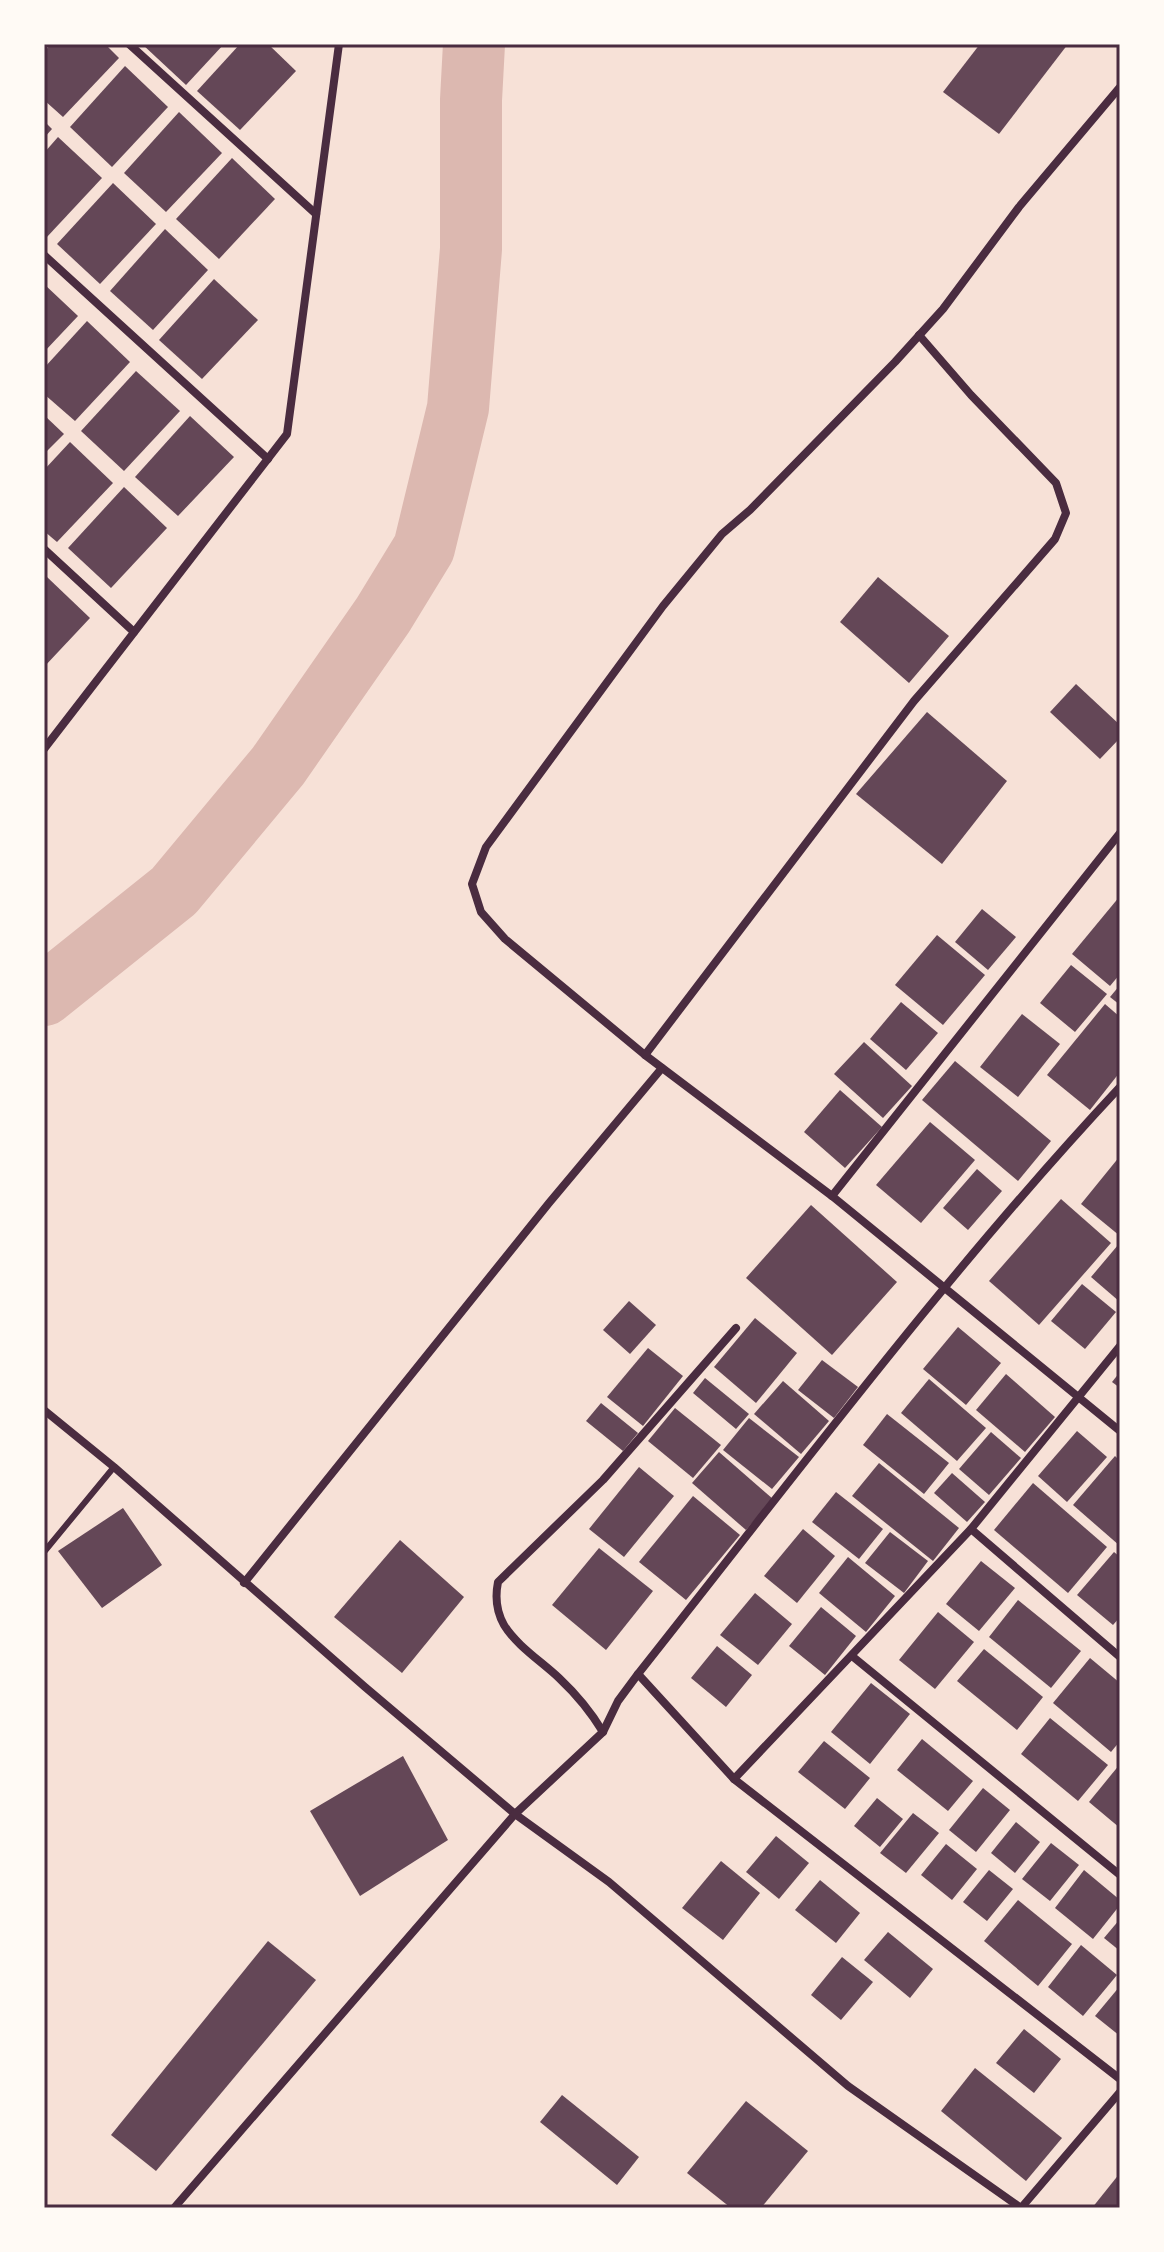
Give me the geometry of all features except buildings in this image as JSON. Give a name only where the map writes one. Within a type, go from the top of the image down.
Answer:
[{"type":"street","points":[[129,44],[316,214]]},
{"type":"street","points":[[44,749],[287,434],[339,44]]},
{"type":"street","points":[[1120,87],[1019,207],[943,309],[750,510],[722,534],[663,606],[486,847],[472,884],[481,912],[505,939],[645,1055],[832,1196],[1120,1431]]},
{"type":"street","points":[[44,255],[268,459]]},
{"type":"street","points":[[645,1055],[914,701],[1055,539],[1066,513],[1056,483],[971,395],[919,335]]},
{"type":"street","points":[[44,549],[134,632]]},
{"type":"street","points":[[832,1196],[1120,833]]},
{"type":"street","points":[[244,1583],[549,1203],[662,1068]]},
{"type":"street","points":[[174,2208],[515,1814],[603,1732],[618,1701],[638,1674],[943,1289],[1040,1172],[1120,1087]]},
{"type":"street","points":[[603,1732],[589,1710],[562,1680],[505,1627],[497,1610],[495,1595],[498,1582],[603,1480],[736,1328]]},
{"type":"street","points":[[734,1779],[971,1529],[1120,1346]]},
{"type":"street","points":[[44,1410],[515,1814],[620,1891],[848,2086],[1021,2208],[1120,2092]]},
{"type":"street","points":[[971,1529],[1120,1657]]},
{"type":"street","points":[[852,1656],[1120,1875]]},
{"type":"street","points":[[638,1674],[734,1779],[1120,2079]]},
{"type":"lane","points":[[44,1552],[114,1467]]},
{"type":"waterway","points":[[44,995],[174,891],[278,766],[383,615],[424,548],[458,408],[471,249],[474,44]]}]
